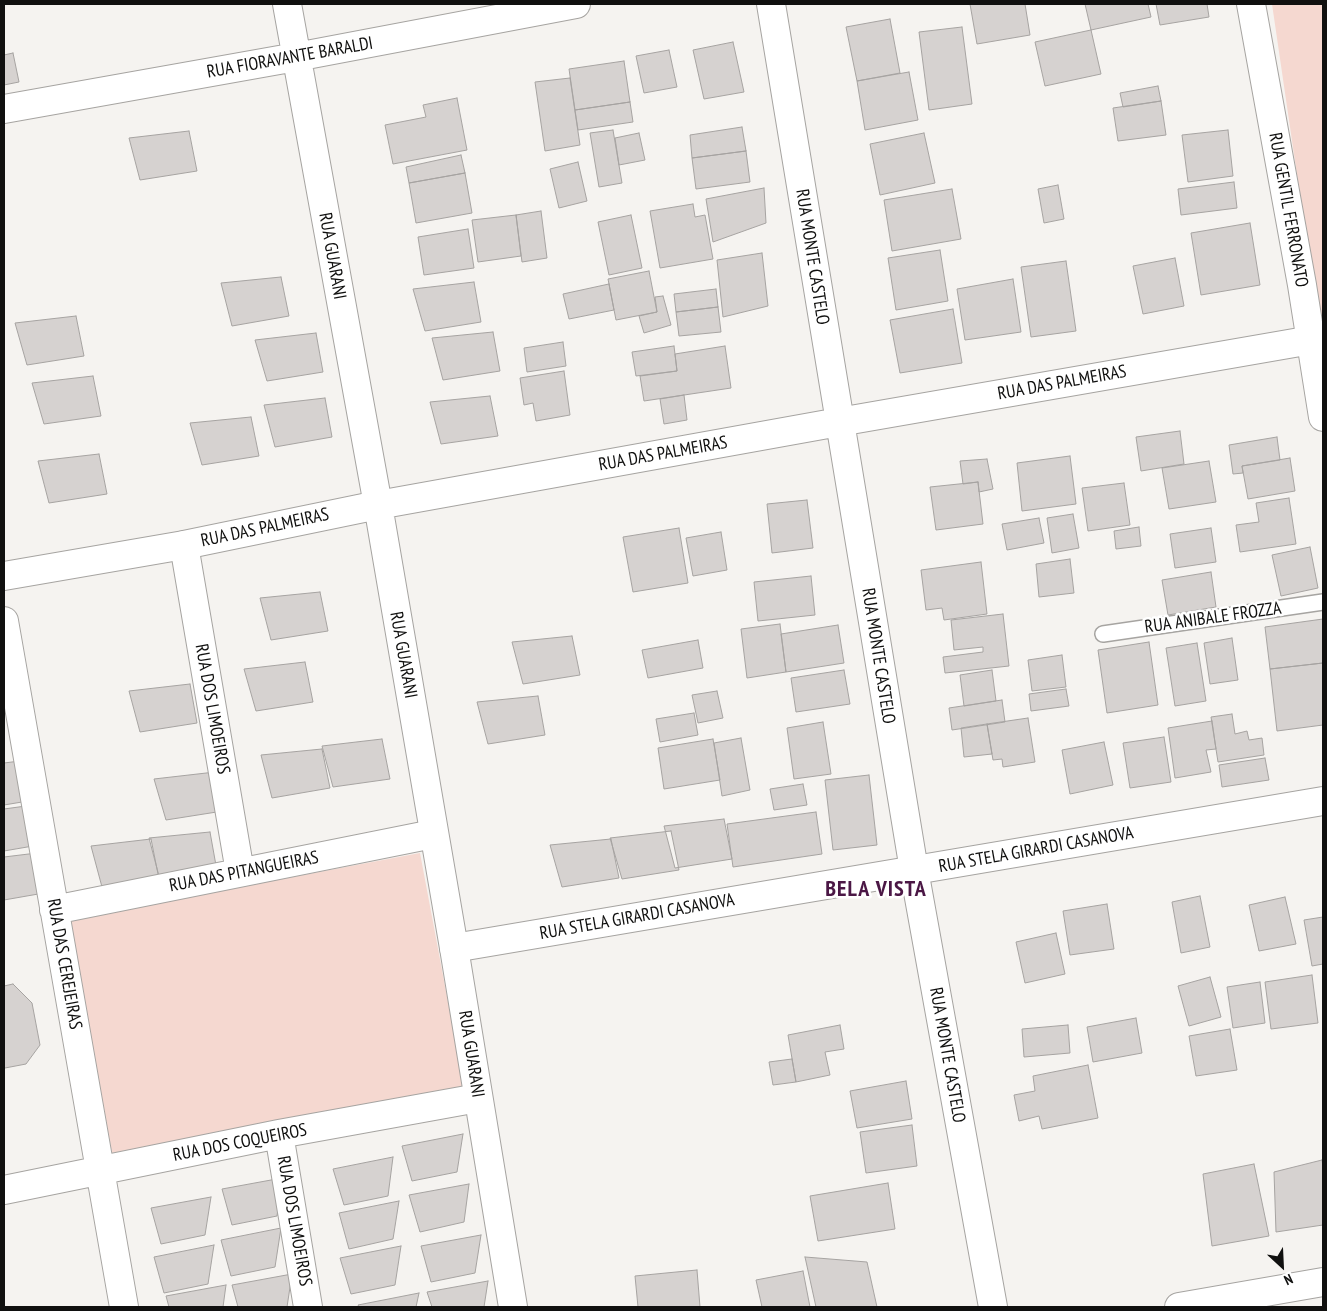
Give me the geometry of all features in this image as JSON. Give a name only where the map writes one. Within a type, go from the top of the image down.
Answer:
[{"type":"street","name":"RUA GUARANI","points":[[287,4],[378,505],[513,1307]]},
{"type":"street","name":"RUA FIORAVANTE BARALDI","points":[[4,109],[296,57],[576,4]]},
{"type":"street","name":"RUA MONTE CASTELO","points":[[771,4],[914,870],[993,1307]]},
{"type":"street","name":"RUA GENTIL FERRONATO","points":[[1251,4],[1317,339],[1323,417]]},
{"type":"street","name":"RUA DAS PALMEIRAS","points":[[4,576],[184,545],[378,505],[1317,339]]},
{"type":"street","name":"RUA DOS LIMOEIROS","points":[[184,545],[240,872]]},
{"type":"street","name":"RUA DAS CEREJEIRAS","points":[[4,621],[124,1307]]},
{"type":"street","name":"RUA STELA GIRARDI CASANOVA","points":[[454,948],[1323,801]]},
{"type":"street","name":"RUA DAS PITANGUEIRAS","points":[[54,910],[434,834]]},
{"type":"street","name":"RUA DOS COQUEIROS","points":[[4,1190],[279,1134],[478,1098]]},
{"type":"street","name":"RUA DOS LIMOEIROS","points":[[279,1134],[308,1307]]},
{"type":"street","points":[[1179,1307],[1323,1282]]},
{"type":"lane","name":"RUA ANIBALE FROZZA","points":[[1103,634],[1323,602]]},
{"type":"shaded area","points":[[1272,4],[1323,4],[1323,331],[1320,332]]},
{"type":"shaded area","points":[[420,853],[464,1087],[112,1153],[69,919]]},
{"type":"building","points":[[970,4],[1025,4],[1030,35],[977,44]]},
{"type":"building","points":[[1085,4],[1148,4],[1151,17],[1091,30]]},
{"type":"building","points":[[1156,4],[1207,4],[1209,17],[1160,25]]},
{"type":"building","points":[[890,19],[900,73],[857,81],[846,27]]},
{"type":"building","points":[[962,27],[972,104],[929,110],[919,32]]},
{"type":"building","points":[[1091,30],[1101,74],[1045,86],[1035,42]]},
{"type":"building","points":[[733,42],[744,92],[704,99],[693,50]]},
{"type":"building","points":[[669,50],[677,87],[644,93],[636,56]]},
{"type":"building","points":[[13,53],[19,82],[4,85],[4,55]]},
{"type":"building","points":[[624,61],[630,102],[575,110],[569,69]]},
{"type":"building","points":[[909,72],[918,120],[865,130],[857,81]]},
{"type":"building","points":[[570,78],[580,145],[545,151],[535,82]]},
{"type":"building","points":[[1158,86],[1161,101],[1123,107],[1120,93]]},
{"type":"building","points":[[457,98],[467,150],[393,164],[385,125],[426,117],[423,105]]},
{"type":"building","points":[[1161,101],[1166,135],[1118,141],[1113,108]]},
{"type":"building","points":[[630,102],[633,122],[578,130],[575,110]]},
{"type":"building","points":[[742,127],[746,151],[692,158],[690,135]]},
{"type":"building","points":[[613,130],[622,183],[599,187],[590,133]]},
{"type":"building","points":[[1228,130],[1233,176],[1188,182],[1182,135]]},
{"type":"building","points":[[189,131],[197,171],[140,180],[129,138]]},
{"type":"building","points":[[639,133],[645,160],[619,165],[615,138]]},
{"type":"building","points":[[924,133],[935,183],[880,195],[870,144]]},
{"type":"building","points":[[746,151],[750,182],[696,189],[692,158]]},
{"type":"building","points":[[461,155],[465,173],[409,183],[406,167]]},
{"type":"building","points":[[578,162],[587,201],[559,208],[550,169]]},
{"type":"building","points":[[465,173],[472,213],[416,223],[409,183]]},
{"type":"building","points":[[1234,182],[1237,208],[1181,215],[1178,189]]},
{"type":"building","points":[[1058,185],[1064,219],[1044,223],[1038,189]]},
{"type":"building","points":[[764,188],[766,223],[713,242],[706,199]]},
{"type":"building","points":[[952,189],[961,239],[892,251],[884,200]]},
{"type":"building","points":[[693,204],[695,217],[705,215],[713,259],[660,268],[650,211]]},
{"type":"building","points":[[541,211],[547,258],[522,262],[516,215]]},
{"type":"building","points":[[516,215],[521,256],[478,262],[472,220]]},
{"type":"building","points":[[631,215],[642,268],[609,275],[598,222]]},
{"type":"building","points":[[1250,223],[1260,285],[1201,295],[1191,233]]},
{"type":"building","points":[[468,229],[474,268],[424,275],[418,237]]},
{"type":"building","points":[[940,250],[948,301],[896,310],[888,258]]},
{"type":"building","points":[[762,253],[768,306],[723,317],[717,260]]},
{"type":"building","points":[[1175,258],[1184,306],[1143,314],[1133,266]]},
{"type":"building","points":[[1066,261],[1076,331],[1031,337],[1021,267]]},
{"type":"building","points":[[649,271],[657,312],[616,320],[608,279]]},
{"type":"building","points":[[281,277],[289,316],[232,326],[221,283]]},
{"type":"building","points":[[1013,279],[1021,332],[965,340],[957,289]]},
{"type":"building","points":[[474,282],[481,322],[425,331],[413,289]]},
{"type":"building","points":[[609,284],[614,310],[569,319],[563,294]]},
{"type":"building","points":[[716,289],[718,307],[676,312],[674,294]]},
{"type":"building","points":[[663,296],[671,325],[644,333],[639,316],[657,312],[655,297]]},
{"type":"building","points":[[718,307],[721,332],[679,336],[676,312]]},
{"type":"building","points":[[953,309],[962,363],[900,373],[890,320]]},
{"type":"building","points":[[76,316],[84,356],[27,365],[15,323]]},
{"type":"building","points":[[493,332],[500,371],[443,380],[432,338]]},
{"type":"building","points":[[316,333],[323,372],[267,381],[255,340]]},
{"type":"building","points":[[563,342],[566,366],[527,372],[524,348]]},
{"type":"building","points":[[674,346],[677,371],[636,376],[632,352]]},
{"type":"building","points":[[725,346],[731,388],[644,401],[640,376],[677,371],[675,354]]},
{"type":"building","points":[[564,371],[570,415],[536,421],[533,403],[524,405],[520,378]]},
{"type":"building","points":[[93,376],[101,416],[44,424],[32,383]]},
{"type":"building","points":[[684,395],[687,420],[664,424],[660,399]]},
{"type":"building","points":[[490,396],[498,436],[441,444],[430,402]]},
{"type":"building","points":[[325,398],[332,437],[275,447],[264,405]]},
{"type":"building","points":[[251,417],[259,456],[202,465],[190,423]]},
{"type":"building","points":[[1180,431],[1184,464],[1141,471],[1136,437]]},
{"type":"building","points":[[1277,437],[1280,460],[1242,466],[1243,473],[1233,474],[1229,445]]},
{"type":"building","points":[[99,454],[107,494],[49,503],[38,461]]},
{"type":"building","points":[[1070,456],[1076,504],[1022,511],[1017,463]]},
{"type":"building","points":[[1290,458],[1295,491],[1248,499],[1242,466]]},
{"type":"building","points":[[987,459],[993,489],[979,492],[978,482],[963,484],[960,461]]},
{"type":"building","points":[[1209,461],[1216,502],[1169,509],[1162,468]]},
{"type":"building","points":[[978,482],[983,524],[936,530],[930,487]]},
{"type":"building","points":[[1124,483],[1130,525],[1088,531],[1082,488]]},
{"type":"building","points":[[1289,498],[1296,544],[1240,552],[1236,525],[1259,522],[1256,503]]},
{"type":"building","points":[[807,500],[813,548],[772,553],[767,504]]},
{"type":"building","points":[[1073,514],[1079,548],[1052,553],[1047,518]]},
{"type":"building","points":[[1039,518],[1044,543],[1007,550],[1002,524]]},
{"type":"building","points":[[1139,527],[1141,546],[1116,549],[1114,531]]},
{"type":"building","points":[[679,528],[688,583],[633,592],[623,537]]},
{"type":"building","points":[[1211,528],[1216,562],[1175,568],[1170,534]]},
{"type":"building","points":[[721,532],[727,570],[693,576],[686,538]]},
{"type":"building","points":[[1310,547],[1318,588],[1281,596],[1272,555]]},
{"type":"building","points":[[1070,559],[1074,593],[1039,597],[1036,564]]},
{"type":"building","points":[[981,562],[987,614],[944,620],[942,608],[926,610],[921,570]]},
{"type":"building","points":[[1211,572],[1216,607],[1168,615],[1162,580]]},
{"type":"building","points":[[811,576],[815,615],[758,621],[754,582]]},
{"type":"building","points":[[320,592],[328,631],[271,640],[260,598]]},
{"type":"building","points":[[1003,614],[1009,666],[945,673],[943,657],[983,652],[983,647],[954,650],[951,620]]},
{"type":"building","points":[[1323,619],[1323,663],[1270,669],[1265,627]]},
{"type":"building","points":[[780,624],[786,672],[747,678],[741,629]]},
{"type":"building","points":[[838,625],[844,663],[786,672],[781,634]]},
{"type":"building","points":[[572,636],[580,675],[523,684],[512,642]]},
{"type":"building","points":[[1232,638],[1238,680],[1210,684],[1204,643]]},
{"type":"building","points":[[698,640],[703,668],[648,678],[642,650]]},
{"type":"building","points":[[1149,642],[1158,705],[1107,713],[1098,650]]},
{"type":"building","points":[[1197,643],[1206,701],[1175,706],[1166,648]]},
{"type":"building","points":[[1062,655],[1066,687],[1032,691],[1028,660]]},
{"type":"building","points":[[305,662],[313,702],[256,711],[244,669]]},
{"type":"building","points":[[1323,663],[1323,725],[1277,731],[1270,669]]},
{"type":"building","points":[[844,670],[850,704],[796,712],[791,678]]},
{"type":"building","points":[[992,670],[996,701],[964,706],[960,675]]},
{"type":"building","points":[[190,684],[197,723],[140,732],[129,691]]},
{"type":"building","points":[[1066,689],[1069,706],[1031,711],[1029,694]]},
{"type":"building","points":[[717,691],[723,718],[698,723],[692,695]]},
{"type":"building","points":[[538,696],[545,735],[488,744],[477,702]]},
{"type":"building","points":[[1002,700],[1005,722],[952,730],[949,708]]},
{"type":"building","points":[[694,713],[698,735],[660,742],[656,719]]},
{"type":"building","points":[[1232,714],[1235,734],[1247,731],[1249,740],[1262,738],[1264,755],[1218,762],[1211,717]]},
{"type":"building","points":[[1028,718],[1035,762],[1003,767],[1002,759],[993,760],[987,724]]},
{"type":"building","points":[[1212,721],[1216,749],[1206,750],[1211,772],[1175,778],[1168,728]]},
{"type":"building","points":[[823,722],[831,774],[794,779],[787,728]]},
{"type":"building","points":[[987,724],[992,754],[964,757],[961,728]]},
{"type":"building","points":[[1164,737],[1171,782],[1130,788],[1123,743]]},
{"type":"building","points":[[741,738],[750,790],[722,796],[714,743]]},
{"type":"building","points":[[382,739],[390,779],[333,787],[322,746]]},
{"type":"building","points":[[713,739],[720,780],[664,789],[658,748]]},
{"type":"building","points":[[1104,742],[1113,785],[1070,794],[1062,750]]},
{"type":"building","points":[[322,749],[330,788],[272,798],[261,755]]},
{"type":"building","points":[[1265,758],[1269,780],[1222,787],[1219,765]]},
{"type":"building","points":[[20,761],[28,801],[4,805],[4,763]]},
{"type":"building","points":[[215,772],[223,811],[166,820],[154,779]]},
{"type":"building","points":[[869,775],[877,845],[833,850],[825,780]]},
{"type":"building","points":[[803,784],[807,805],[774,810],[770,789]]},
{"type":"building","points":[[26,806],[33,846],[4,851],[4,809]]},
{"type":"building","points":[[816,812],[822,854],[733,867],[727,824]]},
{"type":"building","points":[[724,819],[732,859],[675,868],[664,826]]},
{"type":"building","points":[[671,831],[679,870],[622,879],[610,838]]},
{"type":"building","points":[[210,832],[217,871],[160,880],[149,838]]},
{"type":"building","points":[[151,839],[159,879],[102,887],[91,846]]},
{"type":"building","points":[[611,839],[619,878],[562,887],[550,845]]},
{"type":"building","points":[[37,853],[44,893],[4,900],[4,857]]},
{"type":"building","points":[[1200,896],[1210,947],[1181,953],[1172,902]]},
{"type":"building","points":[[1285,897],[1296,944],[1259,951],[1249,905]]},
{"type":"building","points":[[1107,904],[1114,949],[1070,955],[1063,911]]},
{"type":"building","points":[[1323,917],[1323,964],[1312,966],[1304,920]]},
{"type":"building","points":[[1056,933],[1065,974],[1025,983],[1016,942]]},
{"type":"building","points":[[1312,975],[1318,1023],[1271,1029],[1265,982]]},
{"type":"building","points":[[1210,977],[1221,1017],[1189,1026],[1178,986]]},
{"type":"building","points":[[1260,982],[1265,1023],[1233,1028],[1227,987]]},
{"type":"building","points":[[13,984],[32,1003],[40,1045],[26,1064],[5,1068],[4,986]]},
{"type":"building","points":[[1136,1018],[1142,1053],[1093,1062],[1087,1027]]},
{"type":"building","points":[[840,1025],[844,1049],[825,1052],[830,1075],[796,1082],[788,1035]]},
{"type":"building","points":[[1068,1025],[1070,1053],[1024,1057],[1022,1029]]},
{"type":"building","points":[[1230,1029],[1237,1070],[1196,1076],[1189,1036]]},
{"type":"building","points":[[792,1059],[796,1082],[773,1085],[769,1062]]},
{"type":"building","points":[[1088,1065],[1098,1118],[1042,1129],[1039,1116],[1019,1121],[1014,1095],[1035,1091],[1033,1076]]},
{"type":"building","points":[[906,1081],[912,1119],[857,1128],[850,1091]]},
{"type":"building","points":[[912,1125],[917,1166],[866,1173],[860,1132]]},
{"type":"building","points":[[463,1134],[457,1172],[412,1181],[402,1146]]},
{"type":"building","points":[[393,1157],[388,1196],[344,1205],[333,1169]]},
{"type":"building","points":[[1322,1160],[1323,1225],[1276,1232],[1274,1172]]},
{"type":"building","points":[[1254,1164],[1269,1236],[1212,1246],[1203,1174]]},
{"type":"building","points":[[282,1178],[277,1216],[232,1225],[222,1189]]},
{"type":"building","points":[[888,1183],[895,1229],[818,1241],[810,1196]]},
{"type":"building","points":[[469,1184],[464,1222],[420,1232],[409,1195]]},
{"type":"building","points":[[211,1197],[205,1235],[161,1244],[151,1208]]},
{"type":"building","points":[[399,1201],[393,1239],[349,1249],[339,1213]]},
{"type":"building","points":[[281,1228],[275,1267],[231,1276],[221,1240]]},
{"type":"building","points":[[481,1235],[475,1273],[431,1282],[421,1246]]},
{"type":"building","points":[[214,1245],[208,1284],[164,1293],[154,1257]]},
{"type":"building","points":[[401,1246],[395,1285],[351,1294],[340,1258]]},
{"type":"building","points":[[805,1257],[867,1262],[877,1307],[816,1307]]},
{"type":"building","points":[[697,1270],[700,1307],[638,1307],[635,1276]]},
{"type":"building","points":[[803,1271],[810,1307],[762,1307],[756,1280]]},
{"type":"building","points":[[292,1274],[287,1307],[238,1307],[232,1285]]},
{"type":"building","points":[[488,1281],[484,1307],[432,1307],[427,1292]]},
{"type":"building","points":[[226,1285],[223,1307],[169,1307],[166,1296]]},
{"type":"building","points":[[419,1293],[416,1307],[359,1307],[358,1305]]},
{"type":"district","name":"BELA VISTA","points":[[876,890]]}]
